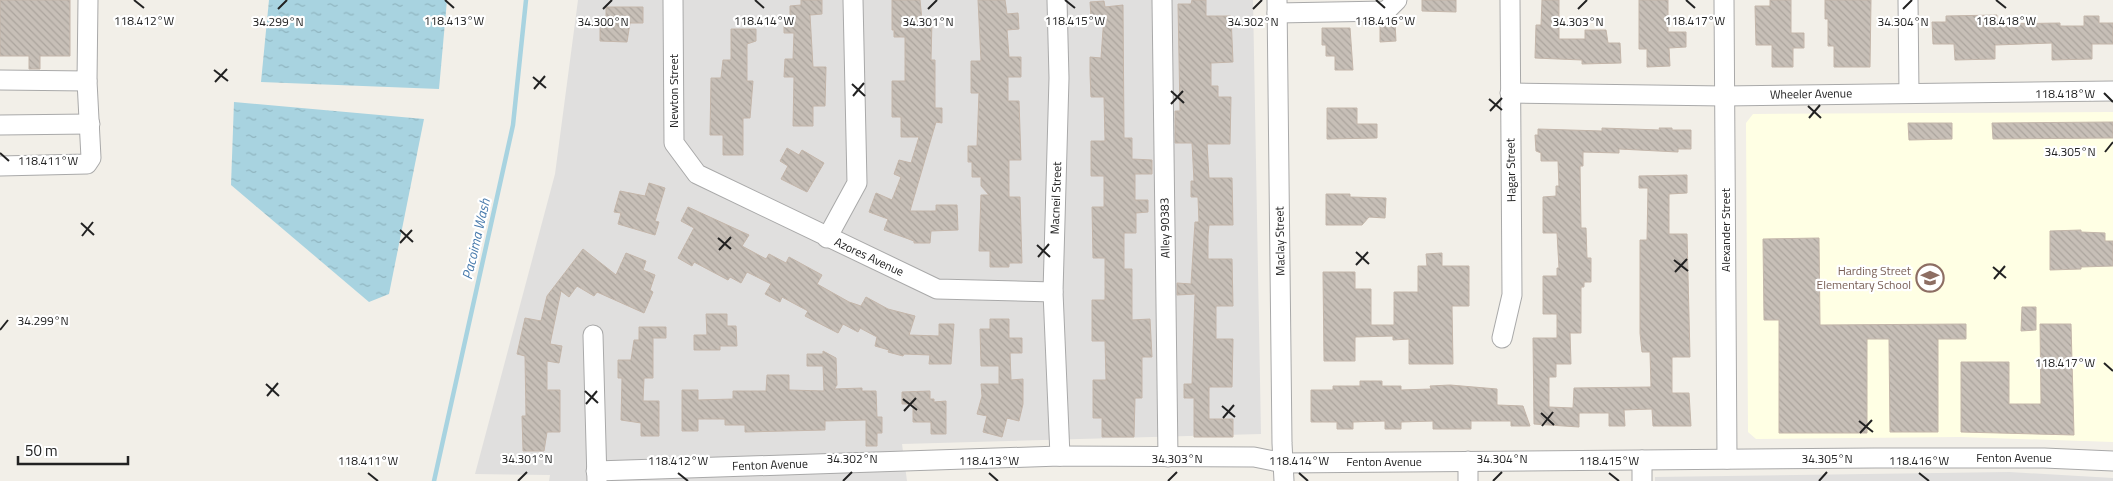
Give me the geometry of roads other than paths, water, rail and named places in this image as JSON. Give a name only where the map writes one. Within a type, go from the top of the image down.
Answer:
[{"type":"street","points":[[0,166],[87,164],[91,158],[88,80],[88,0]]},
{"type":"street","name":"Newton Street","points":[[673,0],[674,143],[697,174]]},
{"type":"street","points":[[827,238],[857,183],[853,0]]},
{"type":"street","name":"Macneil Street","points":[[1057,0],[1059,78],[1053,292],[1060,456]]},
{"type":"street","name":"Alley 90383","points":[[1162,0],[1168,457]]},
{"type":"street","points":[[1277,6],[1386,11],[1397,0]]},
{"type":"street","name":"Hagar Street","points":[[1502,338],[1512,295],[1510,0]]},
{"type":"street","name":"Alexander Street","points":[[1724,0],[1728,459]]},
{"type":"street","points":[[1908,0],[1909,92]]},
{"type":"street","name":"Maclay Street","points":[[1277,6],[1282,443],[1284,472]]},
{"type":"street","points":[[0,80],[88,80]]},
{"type":"street","name":"Wheeler Avenue","points":[[1510,93],[1724,96],[1909,92],[2113,91]]},
{"type":"street","points":[[0,125],[90,124]]},
{"type":"street","name":"Azores Avenue","points":[[697,174],[827,238],[937,289],[1053,292]]},
{"type":"street","points":[[593,335],[596,476]]},
{"type":"street","name":"Fenton Avenue","points":[[596,476],[1060,456],[1254,456],[1284,472],[1468,461],[2044,458],[2113,461]]},
{"type":"street","points":[[1642,460],[1642,481]]},
{"type":"street","points":[[1468,461],[1468,481]]},
{"type":"water","points":[[269,0],[447,0],[439,89],[261,82]]},
{"type":"water","points":[[234,102],[424,119],[389,294],[369,302],[231,185]]},
{"type":"waterway","name":"Pacoima Wash","points":[[434,481],[513,125],[526,0]]},
{"type":"place","name":"Harding Street Elementary School","points":[[1930,278]]}]
